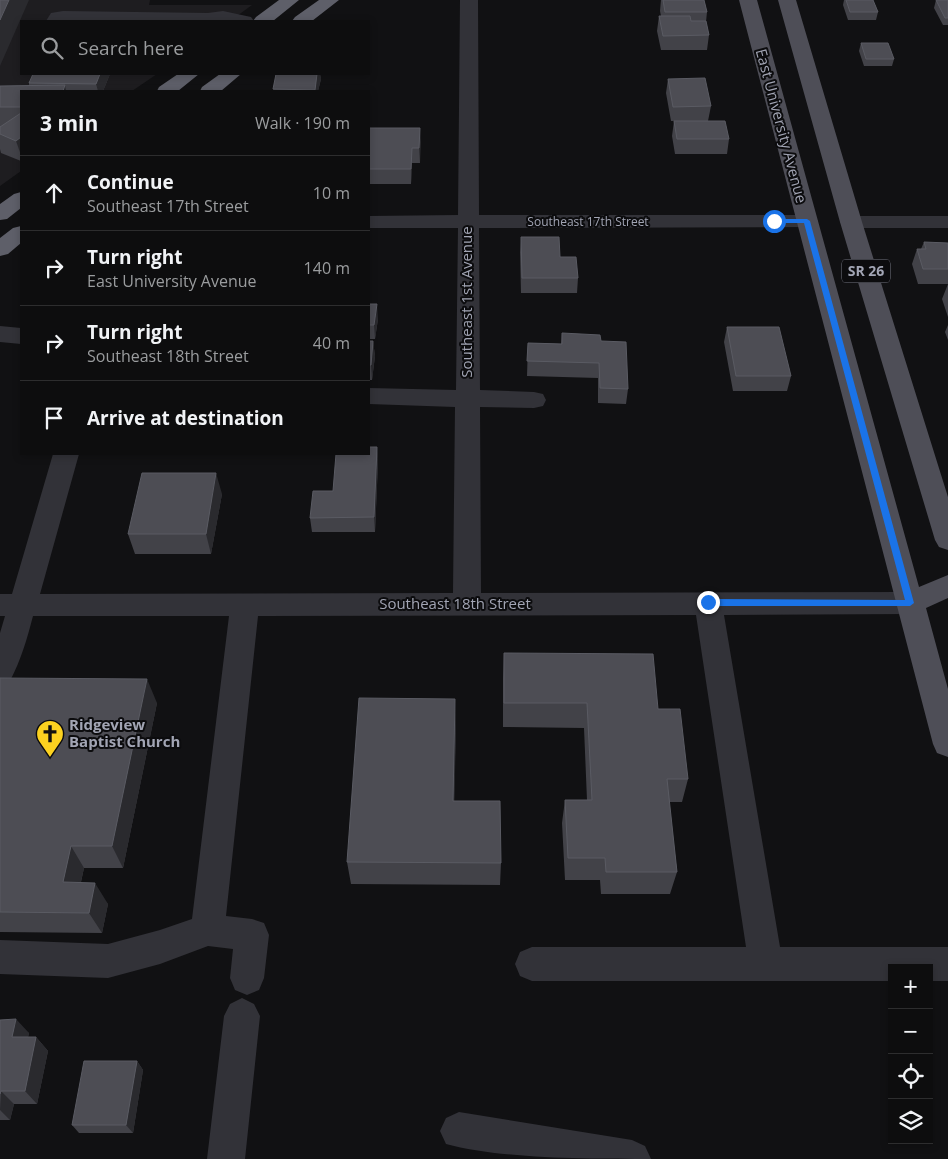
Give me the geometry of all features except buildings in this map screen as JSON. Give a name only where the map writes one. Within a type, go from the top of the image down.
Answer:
[{"type":"highway","points":[[263,20],[290,0]]},
{"type":"highway","points":[[303,20],[330,0]]},
{"type":"highway","points":[[167,90],[189,75]]},
{"type":"highway","points":[[210,90],[231,75]]},
{"type":"highway","points":[[0,214],[20,199]]},
{"type":"highway","points":[[0,249],[20,234]]},
{"type":"main road","name":"East University Avenue","points":[[748,0],[948,540]]},
{"type":"main road","name":"East University Avenue","points":[[787,0],[829,221],[910,603],[948,744]]},
{"type":"main road","points":[[910,603],[948,586]]},
{"type":"street","name":"Southeast 1st Avenue","points":[[466,604],[469,0]]},
{"type":"street","points":[[56,20],[57,17],[63,16],[228,19]]},
{"type":"street","name":"Southeast 17th Street","points":[[370,222],[948,222]]},
{"type":"street","points":[[0,334],[20,336]]},
{"type":"street","points":[[370,396],[467,400],[534,400]]},
{"type":"street","points":[[0,672],[4,666],[11,605],[66,455]]},
{"type":"street","points":[[708,602],[766,963]]},
{"type":"street","name":"Southeast 18th Street","points":[[11,605],[245,606],[708,602],[910,603]]},
{"type":"street","points":[[208,930],[238,643],[245,606]]},
{"type":"street","points":[[0,957],[108,961],[160,947],[208,930],[252,935],[247,978]]},
{"type":"street","points":[[532,964],[948,964]]},
{"type":"street","points":[[226,1159],[242,1016]]},
{"type":"street","points":[[459,1131],[632,1159]]},
{"type":"shaded area","points":[[0,0],[150,0],[149,5],[252,5],[231,20],[20,20],[20,75],[156,75],[133,90],[20,90],[20,172],[0,186]]},
{"type":"place","name":"Ridgeview Baptist Church","points":[[50,758]]},
{"type":"route","points":[[708,602],[910,603],[807,221],[774,221]]}]
